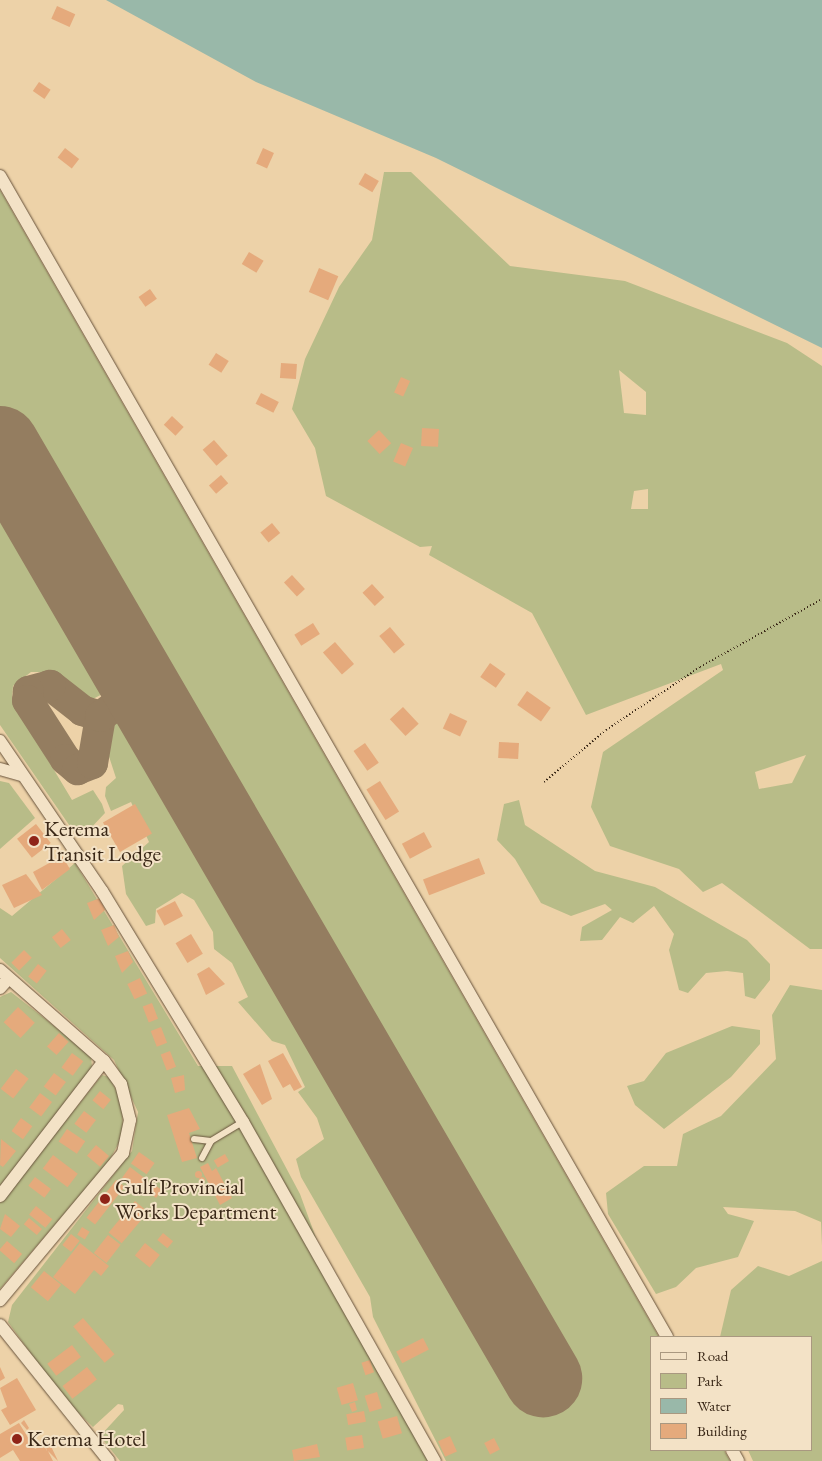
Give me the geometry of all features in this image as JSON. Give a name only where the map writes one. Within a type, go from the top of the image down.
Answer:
[{"type":"street","points":[[0,176],[666,1336]]},
{"type":"street","points":[[0,741],[21,775],[102,891],[243,1122],[436,1461]]},
{"type":"street","points":[[0,769],[21,775]]},
{"type":"street","points":[[0,1300],[123,1153],[130,1120],[121,1084],[104,1061],[3,979]]},
{"type":"street","points":[[0,1196],[104,1061]]},
{"type":"street","points":[[0,1325],[108,1461]]},
{"type":"lane","points":[[202,1158],[211,1141],[243,1122]]},
{"type":"lane","points":[[194,1139],[211,1141]]},
{"type":"path","points":[[544,782],[606,730],[700,667],[822,599]]},
{"type":"green space","points":[[384,172],[411,172],[510,266],[625,281],[787,343],[822,366],[822,949],[810,949],[722,883],[703,892],[679,869],[610,846],[591,807],[603,752],[723,670],[721,664],[586,715],[532,613],[429,555],[432,546],[420,547],[326,496],[315,448],[292,409],[305,359],[339,287],[372,240]],"holes":[[[619,370],[646,392],[646,415],[624,413]],[[648,489],[648,509],[631,509],[634,491]],[[806,755],[792,783],[759,789],[755,772]]]},
{"type":"green space","points":[[0,190],[658,1336],[650,1336],[650,1451],[725,1451],[730,1461],[446,1461],[373,1317],[370,1297],[301,1177],[296,1159],[324,1139],[317,1118],[298,1092],[305,1087],[285,1045],[272,1041],[238,1002],[248,997],[232,963],[214,949],[213,932],[194,900],[182,893],[156,909],[155,923],[146,926],[126,894],[122,866],[149,842],[131,802],[111,811],[105,796],[106,787],[116,778],[103,738],[110,719],[123,711],[136,712],[148,721],[486,1308],[496,1328],[499,1356],[526,1399],[572,1373],[545,1324],[522,1312],[487,1256],[0,415]]},
{"type":"green space","points":[[0,461],[104,643],[117,675],[112,689],[91,700],[57,675],[44,672],[31,672],[13,686],[12,700],[72,800],[93,790],[102,804],[105,813],[89,830],[76,835],[0,725]]},
{"type":"green space","points":[[0,781],[9,783],[35,818],[0,849]]},
{"type":"green space","points":[[519,800],[525,825],[595,871],[655,887],[747,940],[770,964],[770,980],[755,999],[745,996],[743,973],[727,971],[706,973],[688,993],[679,990],[669,950],[674,934],[654,906],[633,923],[620,917],[602,940],[580,941],[582,927],[612,910],[605,904],[571,916],[541,903],[515,859],[497,840],[504,804]]},
{"type":"green space","points":[[75,863],[198,1066],[232,1066],[300,1194],[339,1301],[428,1461],[120,1461],[100,1436],[124,1410],[123,1405],[118,1404],[93,1427],[63,1398],[8,1322],[12,1305],[132,1151],[138,1112],[114,1060],[0,958],[0,908],[12,916]]},
{"type":"green space","points":[[790,985],[822,990],[822,1246],[821,1222],[795,1211],[723,1207],[728,1214],[754,1221],[738,1257],[696,1268],[676,1287],[656,1294],[608,1214],[606,1193],[644,1166],[677,1166],[683,1134],[721,1116],[776,1059],[772,1015]]},
{"type":"green space","points":[[11,992],[91,1055],[92,1068],[0,1186],[0,997]]},
{"type":"green space","points":[[732,1026],[760,1030],[760,1044],[731,1077],[664,1129],[635,1105],[627,1086],[644,1081],[666,1053]]},
{"type":"green space","points":[[102,1075],[109,1077],[122,1101],[123,1135],[109,1161],[0,1289],[0,1203]]},
{"type":"green space","points":[[822,1261],[822,1461],[753,1461],[748,1451],[812,1451],[812,1336],[720,1336],[731,1290],[758,1266],[789,1276]]},
{"type":"water","points":[[106,0],[822,0],[822,348],[436,158],[256,82]]},
{"type":"building","points":[[57,6],[75,14],[70,27],[51,19]]},
{"type":"building","points":[[39,82],[51,90],[44,99],[33,91]]},
{"type":"building","points":[[65,148],[79,159],[72,169],[58,157]]},
{"type":"building","points":[[263,148],[274,153],[267,168],[256,164]]},
{"type":"building","points":[[365,173],[379,181],[372,192],[358,184]]},
{"type":"building","points":[[249,252],[264,261],[256,273],[242,264]]},
{"type":"building","points":[[319,268],[338,276],[328,300],[309,292]]},
{"type":"building","points":[[150,289],[157,299],[145,307],[139,297]]},
{"type":"building","points":[[216,353],[229,361],[221,373],[209,365]]},
{"type":"building","points":[[281,363],[297,364],[296,379],[280,378]]},
{"type":"building","points":[[401,377],[410,381],[403,397],[394,393]]},
{"type":"building","points":[[261,393],[279,402],[273,413],[256,404]]},
{"type":"building","points":[[172,416],[184,427],[176,436],[164,425]]},
{"type":"building","points":[[422,428],[439,429],[438,447],[421,446]]},
{"type":"building","points":[[379,430],[391,443],[380,454],[367,441]]},
{"type":"building","points":[[214,440],[228,456],[216,466],[203,450]]},
{"type":"building","points":[[401,443],[413,448],[405,466],[393,461]]},
{"type":"building","points":[[221,475],[228,483],[216,494],[209,485]]},
{"type":"building","points":[[272,523],[280,533],[269,543],[260,532]]},
{"type":"building","points":[[292,575],[305,589],[297,596],[284,583]]},
{"type":"building","points":[[372,584],[384,597],[375,606],[362,593]]},
{"type":"building","points":[[313,623],[320,634],[301,646],[294,635]]},
{"type":"building","points":[[390,627],[405,645],[394,654],[379,636]]},
{"type":"building","points":[[335,642],[354,664],[342,674],[323,652]]},
{"type":"building","points":[[490,663],[506,674],[496,688],[480,677]]},
{"type":"building","points":[[527,691],[551,708],[541,722],[517,705]]},
{"type":"building","points":[[403,707],[419,724],[406,736],[390,719]]},
{"type":"building","points":[[450,713],[467,721],[460,736],[443,728]]},
{"type":"building","points":[[499,742],[519,743],[518,759],[498,758]]},
{"type":"building","points":[[365,743],[379,763],[367,771],[354,751]]},
{"type":"building","points":[[380,781],[399,812],[386,820],[366,789]]},
{"type":"building","points":[[135,804],[152,833],[120,852],[103,822]]},
{"type":"building","name":"Kerema Transit Lodge","points":[[36,824],[51,843],[32,858],[17,839]]},
{"type":"building","points":[[424,832],[432,847],[410,859],[402,844]]},
{"type":"building","points":[[62,856],[70,869],[42,890],[33,872]]},
{"type":"building","points":[[479,858],[485,874],[429,895],[423,880]]},
{"type":"building","points":[[26,874],[42,895],[14,908],[2,885]]},
{"type":"building","points":[[100,898],[105,910],[94,920],[87,903]]},
{"type":"building","points":[[175,901],[183,916],[164,926],[156,911]]},
{"type":"building","points":[[114,925],[119,937],[108,946],[101,930]]},
{"type":"building","points":[[62,929],[71,940],[61,948],[52,937]]},
{"type":"building","points":[[191,934],[203,954],[187,963],[176,943]]},
{"type":"building","points":[[24,950],[32,958],[19,971],[11,963]]},
{"type":"building","points":[[128,951],[133,962],[122,973],[115,956]]},
{"type":"building","points":[[38,964],[47,971],[37,983],[28,977]]},
{"type":"building","points":[[209,967],[225,984],[206,995],[197,974]]},
{"type":"building","points":[[140,978],[147,993],[134,999],[127,984]]},
{"type":"building","points":[[152,1003],[158,1019],[149,1022],[143,1007]]},
{"type":"building","points":[[18,1007],[35,1023],[20,1038],[4,1022]]},
{"type":"building","points":[[161,1027],[167,1043],[157,1047],[151,1031]]},
{"type":"building","points":[[59,1033],[69,1042],[57,1055],[47,1046]]},
{"type":"building","points":[[170,1051],[176,1067],[167,1070],[161,1055]]},
{"type":"building","points":[[72,1053],[83,1061],[73,1076],[61,1068]]},
{"type":"building","points":[[283,1053],[302,1087],[294,1091],[290,1084],[283,1088],[268,1061]]},
{"type":"building","points":[[260,1064],[272,1099],[262,1105],[243,1074]]},
{"type":"building","points":[[16,1069],[29,1079],[13,1099],[1,1089]]},
{"type":"building","points":[[54,1073],[66,1082],[56,1096],[44,1087]]},
{"type":"building","points":[[184,1075],[185,1090],[175,1093],[171,1078]]},
{"type":"building","points":[[100,1091],[111,1100],[103,1109],[92,1100]]},
{"type":"building","points":[[40,1093],[52,1102],[41,1116],[29,1107]]},
{"type":"building","points":[[189,1108],[200,1129],[189,1133],[197,1158],[182,1162],[167,1115]]},
{"type":"building","points":[[84,1111],[96,1120],[86,1133],[74,1124]]},
{"type":"building","points":[[21,1118],[32,1126],[23,1139],[12,1131]]},
{"type":"building","points":[[67,1129],[85,1141],[77,1154],[59,1141]]},
{"type":"building","points":[[1,1139],[16,1151],[3,1167],[0,1165]]},
{"type":"building","points":[[96,1145],[109,1156],[100,1167],[87,1156]]},
{"type":"building","points":[[139,1152],[155,1163],[147,1174],[131,1163]]},
{"type":"building","points":[[225,1154],[229,1161],[218,1167],[214,1160]]},
{"type":"building","points":[[53,1155],[78,1174],[68,1187],[43,1169]]},
{"type":"building","points":[[208,1163],[212,1171],[216,1168],[232,1198],[220,1205],[200,1167]]},
{"type":"building","points":[[130,1167],[147,1180],[139,1190],[122,1177]]},
{"type":"building","points":[[198,1171],[201,1174],[198,1177],[195,1174]]},
{"type":"building","points":[[35,1177],[51,1189],[44,1198],[28,1186]]},
{"type":"building","points":[[202,1177],[205,1180],[202,1183],[199,1180]]},
{"type":"building","points":[[116,1180],[125,1187],[95,1225],[86,1218]]},
{"type":"building","points":[[152,1183],[162,1190],[156,1198],[146,1191]]},
{"type":"building","points":[[135,1201],[148,1212],[122,1243],[109,1232]]},
{"type":"building","points":[[36,1206],[52,1219],[45,1228],[29,1215]]},
{"type":"building","points":[[5,1214],[20,1226],[11,1237],[0,1229]]},
{"type":"building","points":[[29,1218],[42,1229],[37,1235],[24,1224]]},
{"type":"building","points":[[82,1227],[90,1232],[85,1239],[77,1235]]},
{"type":"building","points":[[163,1233],[173,1241],[167,1248],[157,1240]]},
{"type":"building","points":[[71,1234],[80,1241],[71,1252],[62,1245]]},
{"type":"building","points":[[108,1235],[121,1245],[106,1263],[94,1253]]},
{"type":"building","points":[[7,1241],[22,1254],[14,1263],[0,1251]]},
{"type":"building","points":[[80,1243],[109,1266],[101,1276],[94,1270],[75,1294],[53,1277]]},
{"type":"building","points":[[145,1243],[160,1255],[150,1267],[135,1255]]},
{"type":"building","points":[[44,1271],[61,1285],[48,1301],[31,1287]]},
{"type":"building","points":[[83,1318],[114,1354],[105,1363],[73,1327]]},
{"type":"building","points":[[423,1338],[429,1350],[402,1363],[396,1352]]},
{"type":"building","points":[[72,1345],[81,1357],[56,1376],[47,1364]]},
{"type":"building","points":[[370,1360],[374,1372],[365,1375],[361,1363]]},
{"type":"building","points":[[0,1367],[5,1378],[0,1381]]},
{"type":"building","points":[[87,1367],[97,1380],[72,1399],[63,1386]]},
{"type":"building","points":[[17,1378],[36,1410],[10,1425],[1,1410],[7,1407],[0,1388]]},
{"type":"building","points":[[353,1383],[358,1400],[342,1405],[337,1388]]},
{"type":"building","points":[[377,1392],[382,1408],[370,1412],[365,1396]]},
{"type":"building","points":[[355,1402],[357,1410],[352,1412],[349,1404]]},
{"type":"building","points":[[364,1411],[366,1422],[348,1425],[346,1414]]},
{"type":"building","points":[[397,1416],[402,1433],[383,1439],[378,1422]]},
{"type":"building","points":[[24,1420],[29,1428],[27,1430],[21,1423]]},
{"type":"building","name":"Kerema Hotel","points":[[19,1423],[35,1449],[43,1444],[47,1451],[45,1444],[49,1442],[58,1461],[48,1451],[53,1461],[20,1461],[13,1450],[0,1458],[0,1434]]},
{"type":"building","points":[[362,1435],[364,1448],[347,1450],[345,1438]]},
{"type":"building","points":[[450,1436],[457,1452],[445,1457],[438,1441]]},
{"type":"building","points":[[494,1438],[500,1450],[490,1455],[484,1443]]},
{"type":"building","points":[[317,1444],[320,1457],[294,1461],[292,1450]]},
{"type":"taxiway","points":[[100,716],[82,710],[50,685],[28,691],[27,700],[65,759],[77,769],[92,763],[100,716],[140,686]]},
{"type":"runway","points":[[0,445],[543,1378]]},
{"type":"place","name":"Kerema Transit Lodge","points":[[34,841]]},
{"type":"place","name":"Gulf Provincial Works Department","points":[[105,1199]]},
{"type":"place","name":"Kerema Hotel","points":[[17,1439]]}]
